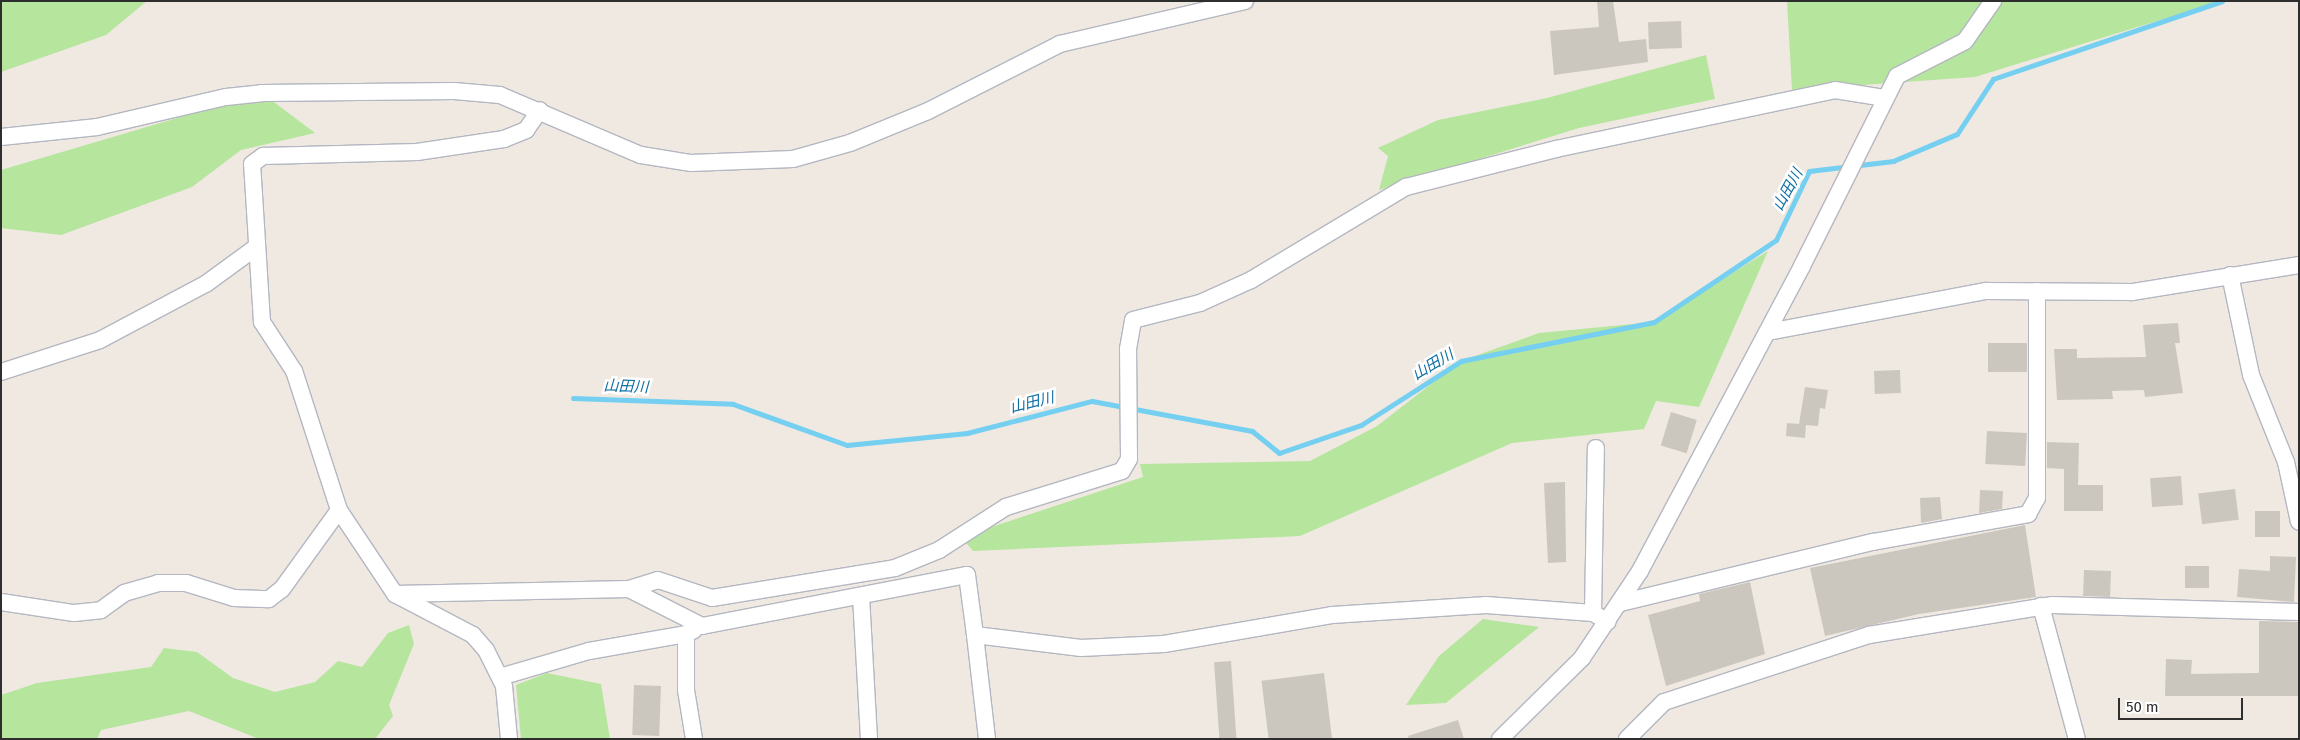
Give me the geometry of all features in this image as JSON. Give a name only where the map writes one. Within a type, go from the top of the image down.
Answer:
[{"type":"street","points":[[1,137],[96,128],[226,97],[284,91],[500,94],[641,155],[691,163],[793,159],[850,143],[928,111],[1060,44],[1245,1]]},
{"type":"street","points":[[1500,739],[1582,658],[1620,603],[1768,332],[1897,76],[1965,42],[1993,1]]},
{"type":"street","points":[[395,594],[629,589],[658,580],[712,598],[895,568],[939,550],[1006,507],[1122,471],[1129,459],[1128,349],[1133,320],[1200,303],[1252,280],[1406,187],[1556,149],[1836,90],[1885,98]]},
{"type":"street","points":[[509,739],[500,677],[473,635],[395,594],[339,510],[294,371],[262,322],[255,248],[252,164],[263,156],[417,152],[504,139],[526,130],[540,110]]},
{"type":"street","points":[[1,372],[100,340],[207,283],[255,248]]},
{"type":"street","points":[[1768,332],[1986,291],[2132,292],[2299,265]]},
{"type":"street","points":[[2230,275],[2251,375],[2286,462],[2299,522]]},
{"type":"street","points":[[1620,603],[1873,542],[2028,514],[2037,498],[2037,292]]},
{"type":"street","points":[[1594,613],[1596,448]]},
{"type":"street","points":[[1,602],[74,613],[101,610],[124,593],[158,583],[186,583],[234,598],[269,599],[282,589],[339,510]]},
{"type":"street","points":[[500,677],[589,651],[686,634],[702,626],[967,575],[987,739]]},
{"type":"street","points":[[629,589],[702,626]]},
{"type":"street","points":[[861,596],[869,739]]},
{"type":"street","points":[[975,635],[1081,648],[1164,644],[1332,615],[1486,605],[1594,613],[1608,622]]},
{"type":"street","points":[[1628,739],[1664,702],[1785,659],[1868,635],[2041,606],[2299,612]]},
{"type":"street","points":[[2041,606],[2077,739]]},
{"type":"street","points":[[686,634],[686,690],[694,739]]},
{"type":"green space","points":[[1,1],[147,1],[106,35],[1,72]]},
{"type":"green space","points":[[1787,1],[2222,1],[1975,77],[1792,90]]},
{"type":"green space","points":[[1706,55],[1715,99],[1579,128],[1379,190],[1388,156],[1378,148],[1438,120],[1547,98]]},
{"type":"green space","points":[[262,93],[315,133],[241,150],[192,187],[61,235],[1,228],[1,170]]},
{"type":"green space","points":[[1768,251],[1699,407],[1656,401],[1644,429],[1512,443],[1300,536],[973,551],[961,537],[1143,477],[1140,464],[1310,461],[1377,426],[1461,361],[1539,333],[1654,322]]},
{"type":"green space","points":[[1483,619],[1539,627],[1446,703],[1406,705],[1439,656]]},
{"type":"green space","points":[[409,625],[414,644],[389,705],[393,716],[375,739],[259,739],[189,711],[101,730],[97,739],[1,739],[1,695],[37,683],[151,667],[164,648],[197,652],[233,678],[275,692],[315,682],[338,661],[362,667],[388,633]]},
{"type":"green space","points":[[547,673],[601,684],[610,739],[521,739],[516,685]]},
{"type":"building","points":[[1597,1],[1613,1],[1619,42],[1646,39],[1648,62],[1554,75],[1550,31],[1599,27]]},
{"type":"building","points":[[1681,21],[1682,48],[1649,49],[1648,22]]},
{"type":"building","points":[[2178,323],[2180,343],[2175,343],[2183,393],[2145,397],[2144,390],[2112,391],[2113,399],[2057,400],[2054,349],[2077,349],[2077,358],[2146,357],[2143,325]]},
{"type":"building","points":[[1988,343],[2027,343],[2027,372],[1988,372]]},
{"type":"building","points":[[1900,370],[1901,393],[1875,394],[1874,371]]},
{"type":"building","points":[[1805,387],[1828,390],[1825,409],[1820,408],[1818,426],[1806,425],[1805,438],[1786,436],[1787,423],[1799,424]]},
{"type":"building","points":[[1671,412],[1697,420],[1687,453],[1661,445]]},
{"type":"building","points":[[1987,431],[2027,433],[2025,466],[1985,464]]},
{"type":"building","points":[[2047,442],[2079,443],[2078,485],[2103,485],[2103,511],[2064,511],[2064,469],[2047,468]]},
{"type":"building","points":[[2181,476],[2183,505],[2152,507],[2150,478]]},
{"type":"building","points":[[1565,482],[1566,562],[1548,563],[1544,483]]},
{"type":"building","points":[[2235,489],[2239,520],[2202,524],[2198,494]]},
{"type":"building","points":[[1980,490],[2003,491],[2002,509],[1979,513]]},
{"type":"building","points":[[1940,497],[1942,519],[1921,523],[1920,498]]},
{"type":"building","points":[[2255,511],[2280,511],[2280,537],[2255,537]]},
{"type":"building","points":[[2025,525],[2036,597],[1919,614],[1825,636],[1810,568]]},
{"type":"building","points":[[2270,556],[2296,557],[2294,602],[2237,597],[2239,569],[2270,571]]},
{"type":"building","points":[[2185,566],[2209,566],[2209,588],[2185,588]]},
{"type":"building","points":[[2084,570],[2111,571],[2110,597],[2083,596]]},
{"type":"building","points":[[1750,582],[1765,654],[1666,686],[1648,615],[1700,601],[1699,594]]},
{"type":"building","points":[[2259,621],[2299,622],[2299,696],[2165,696],[2166,659],[2192,660],[2191,674],[2259,673]]},
{"type":"building","points":[[1231,661],[1236,739],[1219,739],[1214,662]]},
{"type":"building","points":[[1324,673],[1332,739],[1269,739],[1261,681]]},
{"type":"building","points":[[634,685],[661,686],[659,736],[632,735]]},
{"type":"building","points":[[1458,720],[1464,739],[1409,739],[1408,736]]},
{"type":"waterway","name":"山田川","points":[[573,398],[733,404],[847,445],[967,433],[1092,401],[1252,431],[1279,453],[1361,425],[1461,361],[1654,322],[1776,240],[1809,171],[1893,161],[1957,134],[1993,79],[2222,1]]}]
